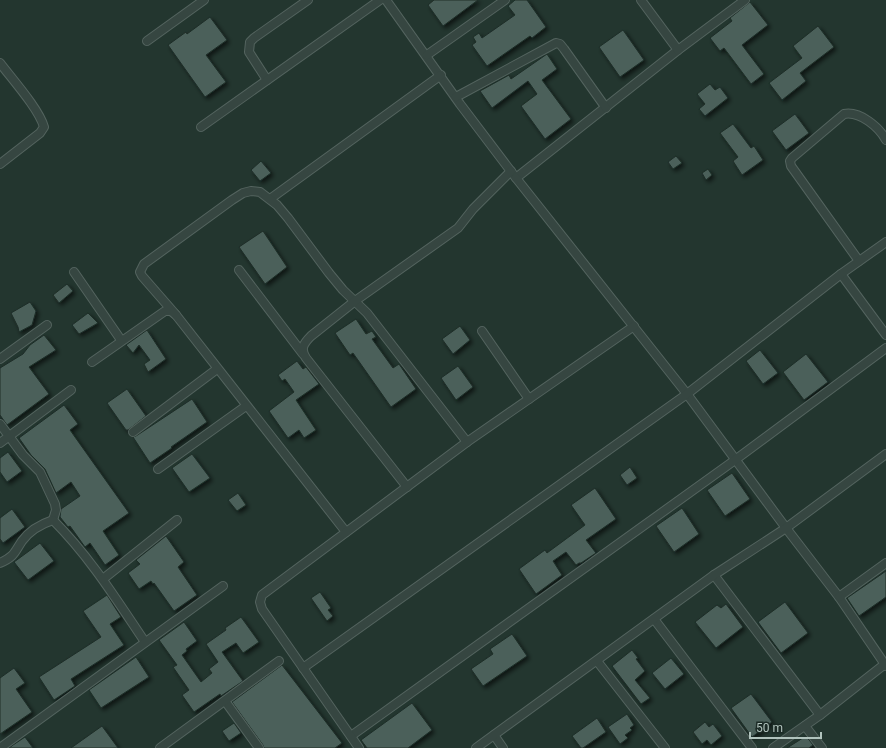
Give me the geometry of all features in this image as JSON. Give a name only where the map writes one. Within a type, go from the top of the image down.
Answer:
[{"type":"street","points":[[146,41],[204,0]]},
{"type":"street","points":[[267,80],[249,52],[250,42],[308,0]]},
{"type":"street","points":[[201,126],[380,0]]},
{"type":"street","points":[[386,0],[510,171],[687,394],[839,598],[885,665],[820,715],[773,748]]},
{"type":"street","points":[[426,55],[505,0]]},
{"type":"street","points":[[641,0],[678,50]]},
{"type":"street","points":[[516,178],[678,50],[745,0]]},
{"type":"street","points":[[456,97],[556,43],[560,44],[564,49],[606,108]]},
{"type":"street","points":[[0,63],[42,120],[44,127],[40,133],[0,164]]},
{"type":"street","points":[[270,200],[441,75]]},
{"type":"street","points":[[859,261],[791,166],[790,161],[844,114],[850,113],[872,123],[881,131],[886,140]]},
{"type":"street","points":[[304,355],[302,348],[305,342],[355,301],[458,228],[473,209],[510,171]]},
{"type":"street","points":[[346,532],[176,315],[142,276],[140,272],[144,264],[243,193],[251,191],[260,192],[288,218],[329,274],[367,313],[467,442]]},
{"type":"street","points":[[304,668],[687,394],[841,274],[886,242]]},
{"type":"street","points":[[239,270],[407,487]]},
{"type":"street","points":[[74,272],[121,340]]},
{"type":"street","points":[[841,274],[886,335]]},
{"type":"street","points":[[92,362],[121,340],[165,311],[171,311],[176,315]]},
{"type":"street","points":[[0,359],[47,326]]},
{"type":"street","points":[[359,748],[262,609],[260,602],[262,595],[467,442],[634,326]]},
{"type":"street","points":[[482,331],[529,399]]},
{"type":"street","points":[[351,736],[735,460],[886,348]]},
{"type":"street","points":[[133,432],[217,369]]},
{"type":"street","points":[[0,443],[71,390]]},
{"type":"street","points":[[158,468],[246,406]]},
{"type":"street","points":[[0,424],[8,436],[40,472],[56,504],[54,520]]},
{"type":"street","points":[[476,748],[714,575],[786,528],[886,454]]},
{"type":"street","points":[[0,562],[14,555],[22,541],[32,530],[54,520]]},
{"type":"street","points":[[54,520],[72,538],[103,579],[145,642]]},
{"type":"street","points":[[103,579],[177,520]]},
{"type":"street","points":[[839,598],[886,563]]},
{"type":"street","points":[[714,575],[820,715]]},
{"type":"street","points":[[0,748],[223,586]]},
{"type":"street","points":[[654,619],[752,748]]},
{"type":"street","points":[[164,747],[279,661]]},
{"type":"street","points":[[597,661],[665,748]]},
{"type":"street","points":[[225,701],[259,748]]},
{"type":"street","points":[[805,726],[822,748]]},
{"type":"street","points":[[494,736],[503,748]]},
{"type":"building","points":[[434,0],[478,0],[443,26],[428,5]]},
{"type":"building","points":[[515,0],[527,0],[546,27],[532,38],[530,36],[487,66],[472,45],[476,42],[473,37],[479,33],[482,38],[515,15],[508,6]]},
{"type":"building","points":[[750,2],[768,25],[742,45],[764,74],[751,84],[724,48],[720,51],[710,38],[732,21],[730,18]]},
{"type":"building","points":[[210,17],[227,40],[206,55],[226,82],[205,97],[168,45],[186,32],[187,34]]},
{"type":"building","points":[[818,26],[834,47],[800,73],[806,81],[782,100],[769,83],[802,58],[793,46]]},
{"type":"building","points":[[623,30],[644,60],[620,77],[599,47]]},
{"type":"building","points":[[547,54],[557,69],[542,80],[571,119],[545,139],[521,106],[537,94],[528,81],[492,108],[480,91],[509,75],[511,79]]},
{"type":"building","points":[[710,84],[715,90],[720,87],[728,98],[705,116],[699,109],[705,104],[697,94]]},
{"type":"building","points":[[795,114],[809,133],[786,150],[772,131]]},
{"type":"building","points":[[733,124],[751,148],[754,146],[763,160],[742,175],[733,161],[738,157],[720,133]]},
{"type":"building","points":[[676,156],[682,163],[673,169],[668,162]]},
{"type":"building","points":[[261,161],[271,173],[260,181],[251,170]]},
{"type":"building","points":[[708,169],[712,175],[706,180],[702,173]]},
{"type":"building","points":[[263,231],[287,267],[265,284],[239,247]]},
{"type":"building","points":[[67,284],[73,291],[59,303],[53,295]]},
{"type":"building","points":[[30,302],[36,311],[32,325],[19,332],[11,313]]},
{"type":"building","points":[[88,313],[98,323],[79,334],[72,325]]},
{"type":"building","points":[[356,319],[366,334],[372,331],[376,337],[372,339],[393,368],[399,364],[416,389],[391,407],[353,353],[350,355],[335,333]]},
{"type":"building","points":[[460,326],[470,340],[453,354],[442,339]]},
{"type":"building","points":[[147,330],[166,359],[148,372],[144,364],[150,360],[139,345],[133,353],[126,345]]},
{"type":"building","points":[[44,335],[56,350],[29,367],[49,394],[7,425],[0,415],[0,368],[23,354],[30,345]]},
{"type":"building","points":[[760,350],[778,373],[763,384],[746,361]]},
{"type":"building","points":[[806,354],[828,382],[804,400],[783,372]]},
{"type":"building","points":[[297,361],[303,369],[306,367],[319,384],[296,400],[316,430],[304,438],[299,430],[288,438],[269,411],[294,392],[285,379],[282,381],[278,375]]},
{"type":"building","points":[[458,366],[473,387],[456,400],[441,378]]},
{"type":"building","points":[[127,389],[146,416],[126,430],[107,403]]},
{"type":"building","points":[[192,399],[207,422],[150,463],[133,437]]},
{"type":"building","points":[[64,405],[78,424],[70,430],[129,513],[103,531],[119,555],[105,565],[90,543],[85,547],[70,526],[68,527],[60,517],[61,509],[80,496],[71,482],[56,493],[45,469],[31,455],[19,438]]},
{"type":"building","points":[[8,452],[22,471],[7,482],[0,472],[0,458]]},
{"type":"building","points":[[192,454],[210,478],[189,492],[172,468]]},
{"type":"building","points":[[630,467],[637,478],[627,485],[620,475]]},
{"type":"building","points":[[732,473],[750,499],[725,516],[707,490]]},
{"type":"building","points":[[595,488],[616,519],[586,540],[596,553],[581,563],[576,565],[566,552],[553,561],[562,575],[536,594],[519,569],[545,550],[547,553],[585,525],[571,505]]},
{"type":"building","points":[[238,493],[246,505],[237,511],[228,500]]},
{"type":"building","points":[[682,508],[699,534],[674,552],[656,526]]},
{"type":"building","points":[[12,509],[25,527],[3,543],[0,539],[0,518]]},
{"type":"building","points":[[166,536],[184,562],[178,567],[197,595],[174,611],[154,583],[153,584],[151,581],[139,589],[128,573],[140,564],[136,560]]},
{"type":"building","points":[[40,543],[54,561],[28,580],[14,562]]},
{"type":"building","points":[[886,571],[886,597],[859,616],[847,598]]},
{"type":"building","points":[[320,592],[331,608],[328,610],[333,616],[327,621],[311,598]]},
{"type":"building","points":[[107,595],[121,617],[110,624],[124,645],[71,679],[75,686],[54,700],[39,677],[101,637],[83,611]]},
{"type":"building","points":[[785,602],[808,633],[781,653],[758,622]]},
{"type":"building","points":[[726,604],[743,627],[716,648],[695,622],[717,605],[721,608]]},
{"type":"building","points":[[241,617],[259,642],[243,653],[236,643],[222,652],[243,681],[221,696],[220,694],[194,712],[182,695],[189,690],[173,667],[177,665],[159,640],[184,622],[197,641],[186,649],[187,651],[182,655],[201,682],[212,673],[209,669],[218,662],[206,644]]},
{"type":"building","points":[[512,634],[527,656],[483,686],[471,669],[493,654],[490,649]]},
{"type":"building","points":[[632,650],[638,658],[636,659],[645,671],[635,680],[650,698],[641,704],[612,666]]},
{"type":"building","points":[[136,657],[149,677],[101,708],[89,690]]},
{"type":"building","points":[[671,658],[684,674],[665,689],[652,673]]},
{"type":"building","points":[[282,665],[342,743],[335,748],[264,748],[232,702]]},
{"type":"building","points":[[14,668],[25,683],[16,689],[32,712],[0,734],[0,678]]},
{"type":"building","points":[[751,694],[772,722],[752,737],[731,708]]},
{"type":"building","points":[[412,703],[432,730],[408,748],[367,748],[361,740]]},
{"type":"building","points":[[627,714],[634,725],[630,728],[632,730],[625,735],[628,738],[620,744],[608,727]]},
{"type":"building","points":[[597,718],[606,732],[581,748],[572,736]]},
{"type":"building","points":[[705,722],[709,727],[713,724],[722,736],[711,745],[707,740],[702,744],[693,732]]},
{"type":"building","points":[[234,723],[241,733],[229,741],[222,731]]},
{"type":"building","points":[[102,726],[118,748],[71,748]]},
{"type":"building","points":[[806,736],[813,745],[809,748],[787,748]]},
{"type":"building","points":[[25,737],[33,748],[9,748],[13,745]]}]
